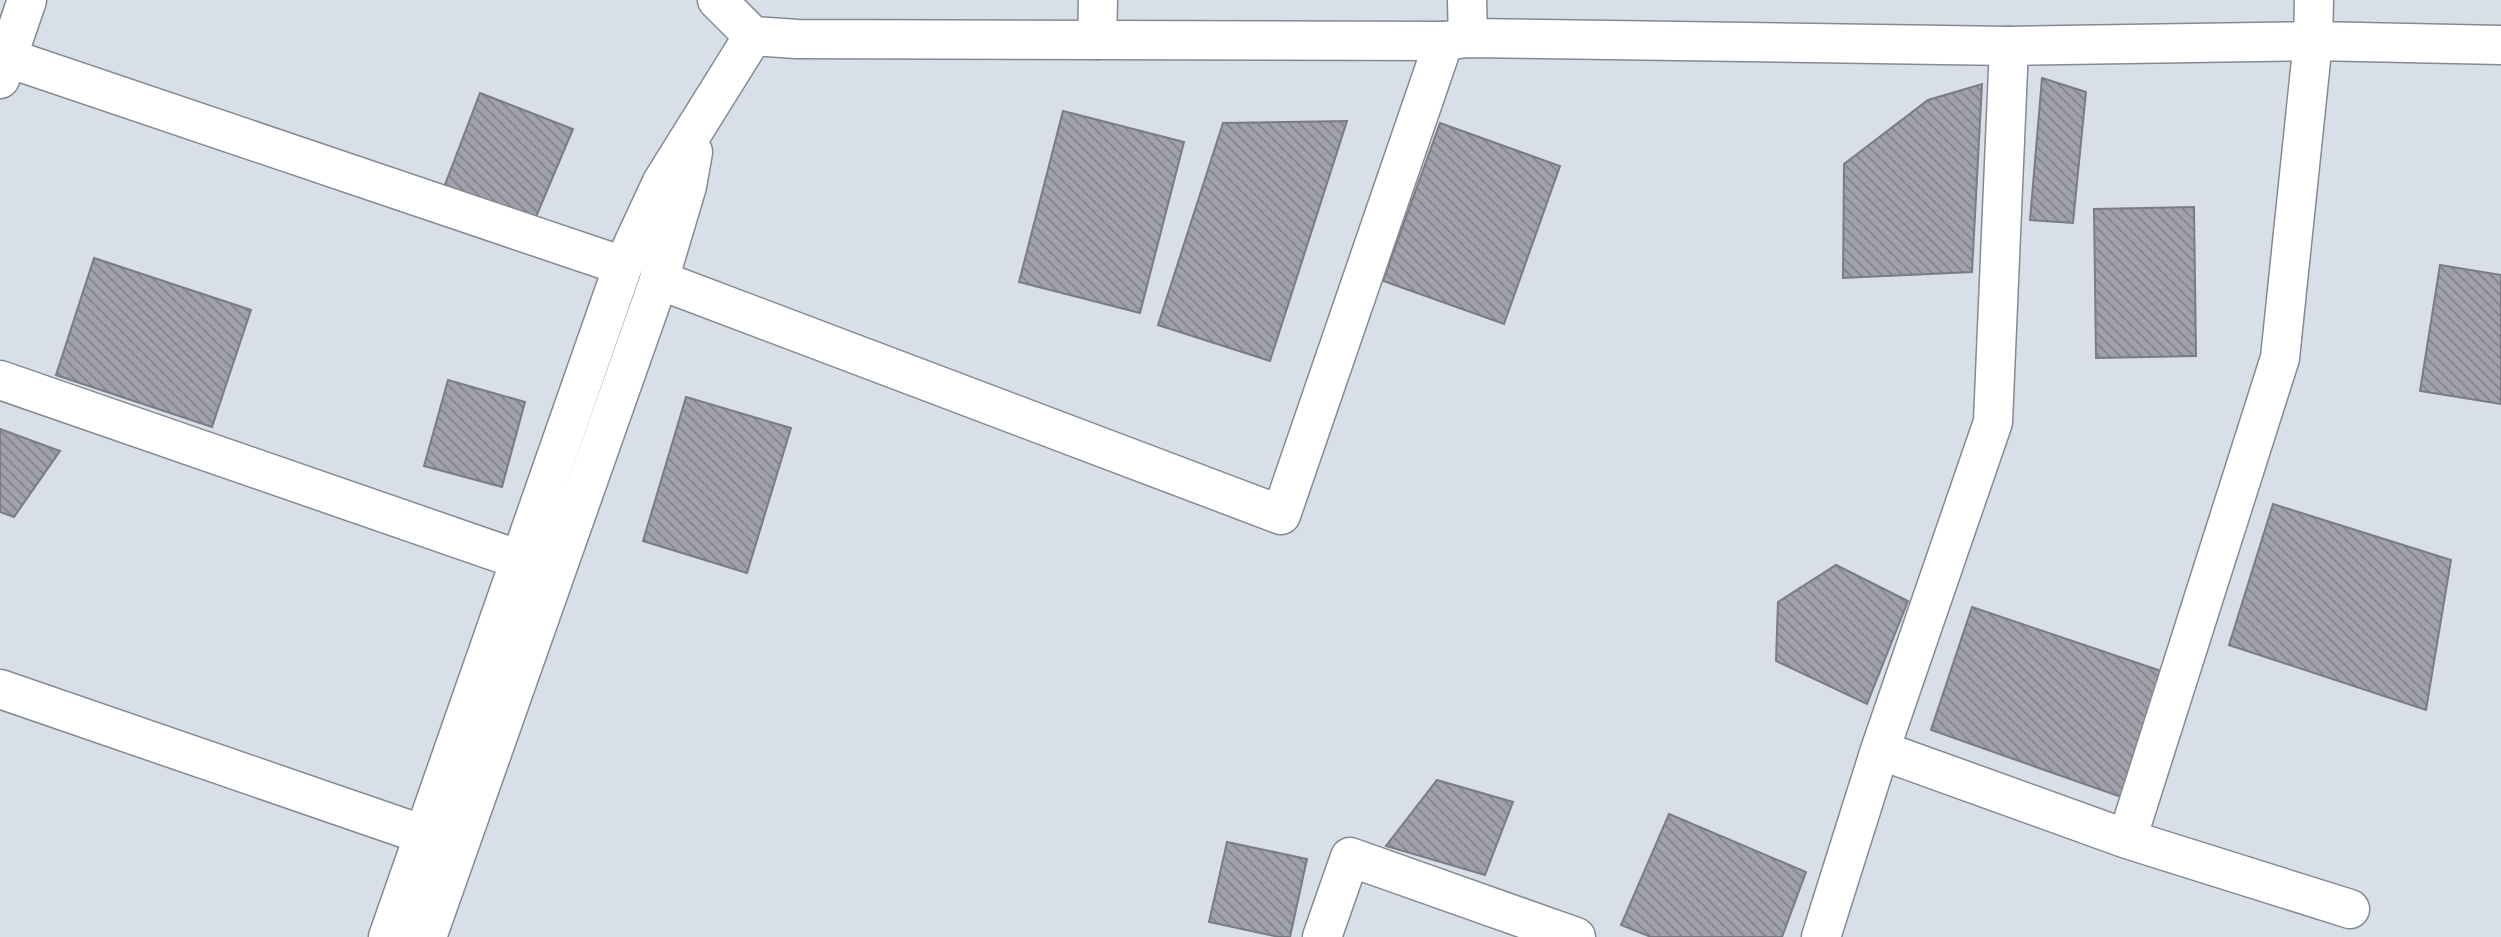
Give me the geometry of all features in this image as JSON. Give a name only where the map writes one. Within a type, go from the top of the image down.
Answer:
[{"type":"street","points":[[27,0],[4,68],[623,266]]},
{"type":"street","points":[[717,0],[753,36],[797,39],[1456,40],[2009,46],[2313,41],[2501,45]]},
{"type":"street","points":[[1097,40],[1098,0]]},
{"type":"street","points":[[659,280],[1281,515],[1456,40],[1467,0]]},
{"type":"street","points":[[2127,839],[2280,358],[2313,41],[2314,0]]},
{"type":"street","points":[[388,937],[623,266],[662,183],[753,36]]},
{"type":"street","points":[[1821,937],[1880,750],[1993,422],[2009,46]]},
{"type":"street","points":[[427,937],[659,280],[687,186],[698,126]]},
{"type":"street","points":[[0,380],[520,560]]},
{"type":"street","points":[[0,690],[424,835]]},
{"type":"street","points":[[1880,750],[2127,839],[2350,909]]},
{"type":"street","points":[[1322,937],[1350,857],[1576,937]]},
{"type":"building","points":[[2042,78],[2086,92],[2073,223],[2030,220]]},
{"type":"building","points":[[1982,84],[1972,272],[1843,278],[1844,164],[1928,100]]},
{"type":"building","points":[[480,93],[573,129],[533,224],[438,203]]},
{"type":"building","points":[[1063,111],[1184,142],[1140,313],[1019,282]]},
{"type":"building","points":[[1347,121],[1270,361],[1158,325],[1223,123]]},
{"type":"building","points":[[1440,123],[1560,166],[1504,324],[1383,281]]},
{"type":"building","points":[[2194,207],[2196,356],[2096,358],[2094,209]]},
{"type":"building","points":[[94,258],[251,310],[212,427],[56,375]]},
{"type":"building","points":[[2440,265],[2501,275],[2501,404],[2420,391]]},
{"type":"building","points":[[448,380],[525,402],[502,487],[424,466]]},
{"type":"building","points":[[686,397],[791,428],[747,573],[643,541]]},
{"type":"building","points":[[0,429],[60,451],[14,517],[0,512]]},
{"type":"building","points":[[2273,504],[2451,560],[2426,710],[2229,645]]},
{"type":"building","points":[[1836,565],[1908,601],[1867,704],[1776,661],[1778,602]]},
{"type":"building","points":[[1972,607],[2164,672],[2124,798],[1931,730]]},
{"type":"building","points":[[1437,780],[1513,802],[1485,875],[1386,846]]},
{"type":"building","points":[[1669,814],[1806,872],[1782,937],[1651,937],[1621,925]]},
{"type":"building","points":[[1227,842],[1307,859],[1290,937],[1209,922]]}]
